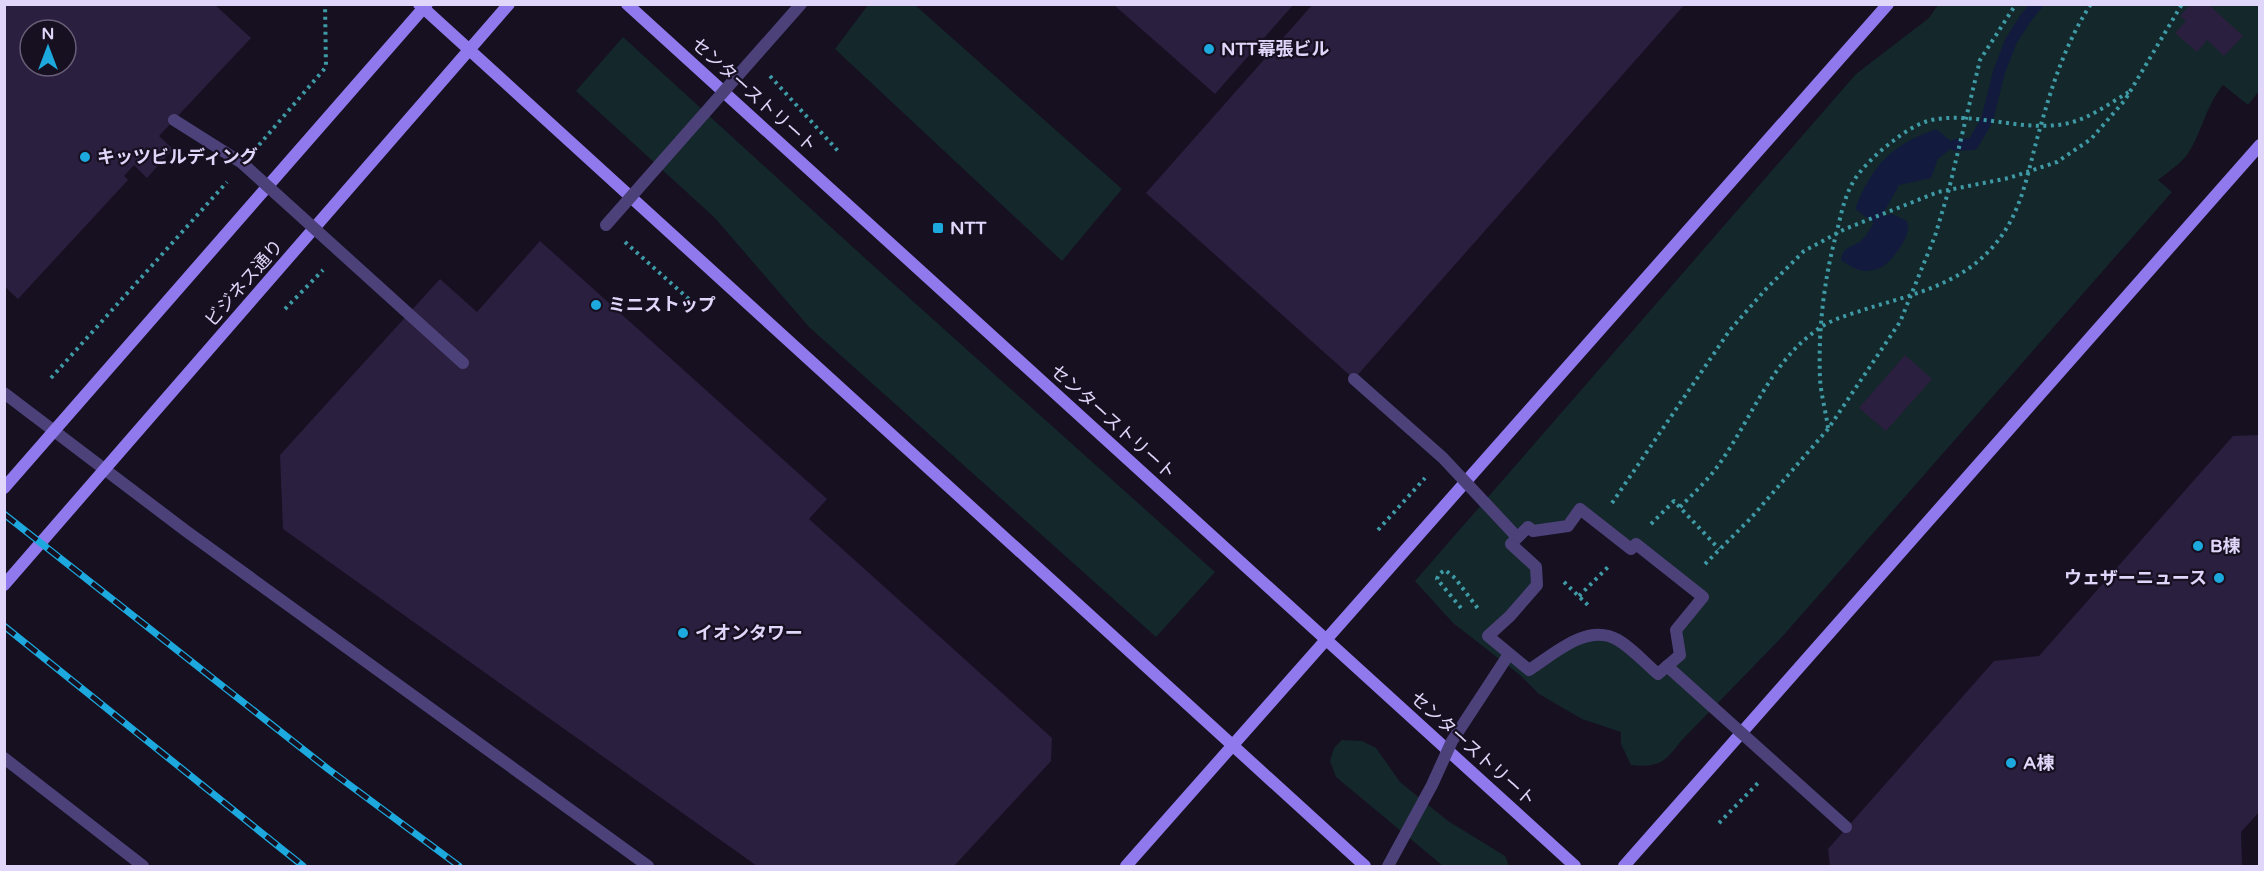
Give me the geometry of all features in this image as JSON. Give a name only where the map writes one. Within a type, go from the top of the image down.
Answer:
[{"type":"street","name":"ビジネス通り","points":[[4,585],[509,4]]},
{"type":"street","name":"センターストリート","points":[[627,4],[1575,867]]},
{"type":"street","points":[[606,225],[801,4]]},
{"type":"street","points":[[1126,867],[1888,4]]},
{"type":"street","points":[[4,488],[423,6],[469,51],[1365,867]]},
{"type":"street","points":[[174,120],[242,163],[463,363]]},
{"type":"street","points":[[1624,867],[2259,145]]},
{"type":"street","points":[[1354,380],[1443,458],[1516,537]]},
{"type":"street","points":[[4,393],[105,470],[648,867]]},
{"type":"street","points":[[1580,509],[1631,549],[1636,544],[1687,582],[1703,597],[1676,630],[1680,655],[1658,674],[1618,640],[1600,634],[1582,638],[1529,670],[1488,636],[1510,616],[1537,585],[1536,567],[1511,544],[1516,537],[1528,526],[1533,531],[1568,526],[1580,509]]},
{"type":"street","points":[[1388,867],[1432,785],[1452,741],[1509,654]]},
{"type":"street","points":[[1667,666],[1846,826]]},
{"type":"street","points":[[4,758],[143,867]]},
{"type":"path","points":[[257,148],[326,67],[325,4]]},
{"type":"path","points":[[1687,582],[1751,518],[1828,429],[1900,322],[1935,236],[1949,189],[1980,60],[2016,4]]},
{"type":"path","points":[[1680,507],[1721,461],[1759,395],[1776,371],[1802,343],[1827,324],[1853,313],[1911,296],[1962,274],[1988,252],[2011,223],[2023,192],[2041,125],[2072,33],[2091,4]]},
{"type":"path","points":[[1598,523],[1730,330],[1804,251],[1836,234],[1927,196],[1949,189],[2009,178],[2057,162],[2091,139],[2130,92],[2182,4]]},
{"type":"path","points":[[754,58],[838,151]]},
{"type":"path","points":[[1828,429],[1820,381],[1821,328],[1829,261],[1845,198],[1859,172],[1908,130],[1935,119],[1967,118],[2041,125],[2070,123],[2092,114],[2130,92]]},
{"type":"path","points":[[188,228],[242,163]]},
{"type":"path","points":[[51,378],[188,228],[234,174]]},
{"type":"path","points":[[606,225],[692,302]]},
{"type":"path","points":[[285,309],[340,252]]},
{"type":"path","points":[[1377,530],[1443,458]]},
{"type":"path","points":[[1461,609],[1437,579],[1439,574],[1445,570],[1455,578],[1486,619]]},
{"type":"path","points":[[1557,576],[1595,612]]},
{"type":"path","points":[[1719,823],[1777,764]]},
{"type":"green space","points":[[868,5],[915,5],[1122,189],[1062,261],[835,49]]},
{"type":"green space","points":[[1938,5],[2259,5],[2259,91],[2248,105],[2223,85],[2212,101],[2189,152],[2158,180],[2172,192],[1782,637],[1666,759],[1655,764],[1631,765],[1621,744],[1621,732],[1582,719],[1539,694],[1520,675],[1453,623],[1415,581],[1856,74],[1929,18]],"holes":[[[1580,509],[1631,548],[1687,582],[1703,597],[1676,630],[1680,655],[1657,674],[1600,634],[1528,670],[1488,636],[1537,585],[1536,567],[1511,544],[1527,527],[1568,526]]]},
{"type":"green space","points":[[623,37],[868,261],[1215,572],[1156,637],[809,327],[715,218],[576,91]]},
{"type":"green space","points":[[1342,740],[1362,741],[1376,748],[1400,782],[1448,821],[1505,856],[1509,866],[1443,866],[1336,777],[1330,761],[1334,748]]},
{"type":"water","points":[[1936,129],[1956,145],[1938,159],[1931,178],[1899,185],[1882,216],[1892,214],[1907,221],[1908,232],[1898,251],[1883,266],[1867,271],[1856,269],[1841,260],[1844,252],[1859,243],[1874,223],[1855,209],[1876,168],[1906,142]]},
{"type":"building","name":"キッツビルディング","points":[[4,4],[214,4],[251,38],[159,136],[173,149],[147,178],[134,165],[124,176],[128,180],[18,299],[4,286]]},
{"type":"building","name":"NTT幕張ビル","points":[[1113,4],[1294,4],[1215,94]]},
{"type":"building","points":[[1313,4],[1685,4],[1354,379],[1146,193]]},
{"type":"building","points":[[2191,4],[2208,4],[2243,36],[2224,56],[2207,40],[2197,52],[2175,33],[2186,21],[2180,16]]},
{"type":"building","name":"イオンタワー","points":[[540,241],[827,499],[809,519],[1052,738],[1051,761],[954,866],[757,866],[283,529],[280,455],[440,279],[477,312]]},
{"type":"building","points":[[1905,355],[1932,379],[1886,431],[1859,408]]},
{"type":"building","points":[[2260,435],[2260,811],[2241,832],[2242,866],[1830,866],[1828,849],[1994,661],[2039,656],[2233,436]]},
{"type":"waterway","points":[[1956,145],[1973,144],[1987,120],[1999,72],[2011,41],[2037,4]]},
{"type":"railway","points":[[4,514],[328,769],[459,866]]},
{"type":"railway","points":[[4,626],[303,866]]},
{"type":"place","name":"NTT幕張ビル","points":[[1209,49]]},
{"type":"place","name":"キッツビルディング","points":[[85,157]]},
{"type":"place","name":"NTT","points":[[938,228]]},
{"type":"place","name":"ミニストップ","points":[[596,305]]},
{"type":"place","name":"B棟","points":[[2198,546]]},
{"type":"place","name":"ウェザーニュース","points":[[2219,578]]},
{"type":"place","name":"イオンタワー","points":[[683,633]]},
{"type":"place","name":"A棟","points":[[2011,763]]}]
